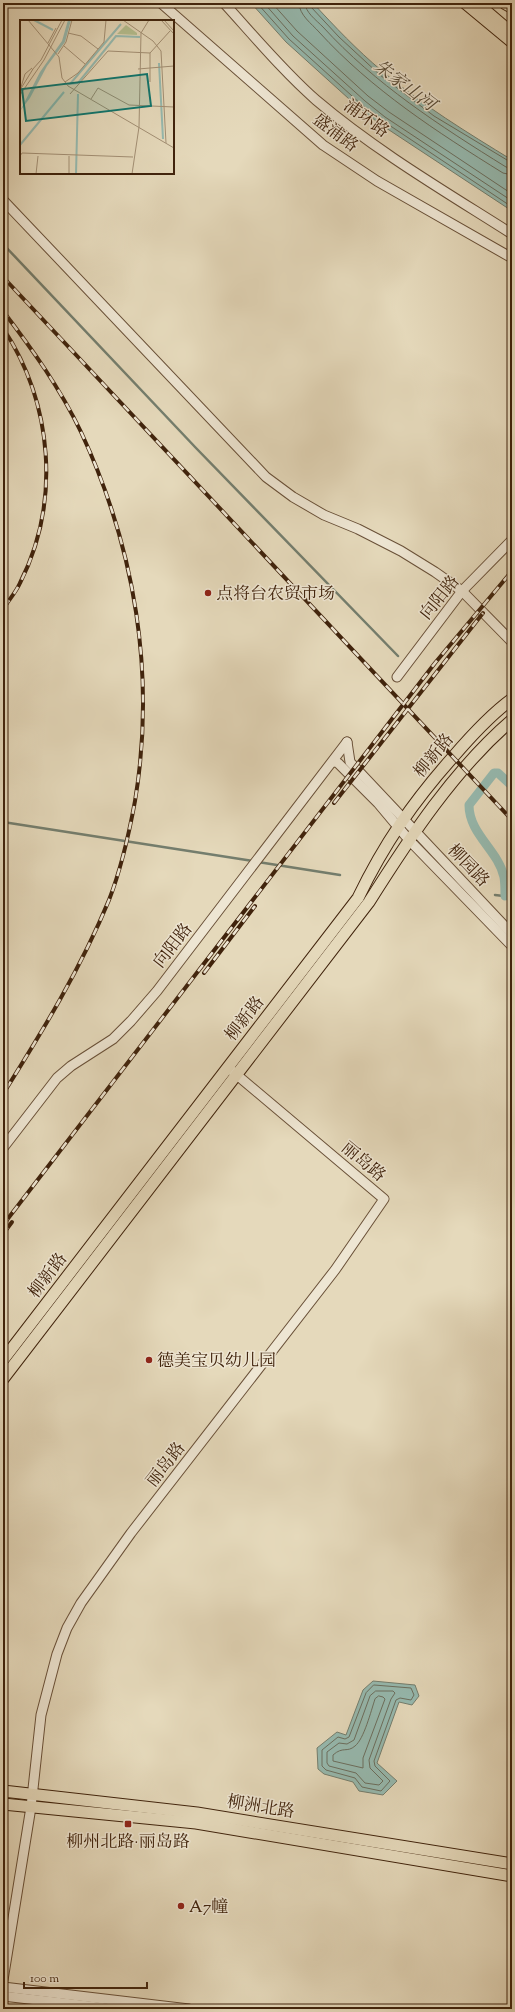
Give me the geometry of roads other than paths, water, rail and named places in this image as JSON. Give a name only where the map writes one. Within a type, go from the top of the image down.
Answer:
[{"type":"highway","points":[[476,3],[512,34]]},
{"type":"highway","points":[[505,3],[512,8]]},
{"type":"main road","points":[[465,3],[512,42]]},
{"type":"main road","name":"柳新路","points":[[3,1360],[358,898],[375,862],[400,823],[430,783],[475,732],[512,699]]},
{"type":"main road","name":"柳新路","points":[[3,1379],[369,902],[412,836],[470,762],[512,720]]},
{"type":"main road","name":"柳洲北路","points":[[3,1791],[197,1813],[512,1864]]},
{"type":"main road","name":"柳洲北路","points":[[3,1804],[196,1823],[512,1876]]},
{"type":"street","name":"盛浦路","points":[[161,3],[323,145],[377,181],[512,258]]},
{"type":"street","name":"浦环路","points":[[224,3],[269,53],[315,99],[334,115],[365,138],[512,234]]},
{"type":"street","points":[[3,200],[266,477],[293,497],[324,515],[401,551],[462,591],[512,642]]},
{"type":"street","name":"向阳路","points":[[397,677],[462,591],[512,540]]},
{"type":"street","name":"向阳路","points":[[3,1148],[57,1078],[71,1066],[113,1039],[157,991],[334,762],[347,742],[350,762],[400,823]]},
{"type":"street","points":[[334,762],[338,763],[412,836]]},
{"type":"street","name":"柳园路","points":[[412,836],[512,934]]},
{"type":"street","name":"柳园路","points":[[412,836],[512,946]]},
{"type":"street","name":"丽岛路","points":[[3,1980],[31,1807],[40,1720],[57,1654],[67,1628],[82,1603],[131,1533],[335,1270],[384,1199],[228,1067]]},
{"type":"street","points":[[3,1987],[190,2009]]},
{"type":"street","points":[[3,1996],[115,2009]]},
{"type":"water","points":[[251,3],[313,3],[355,47],[397,83],[446,118],[512,160],[512,211],[380,124],[359,108],[286,42]]},
{"type":"water","points":[[373,1681],[415,1685],[419,1696],[412,1705],[399,1702],[377,1763],[397,1781],[383,1795],[359,1791],[353,1782],[324,1774],[318,1769],[317,1748],[337,1732],[346,1735],[363,1690]]},
{"type":"waterway","points":[[3,244],[196,448],[398,656]]},
{"type":"waterway","points":[[505,896],[505,884],[501,867],[478,833],[470,815],[469,805],[494,773],[498,773],[512,786]]},
{"type":"waterway","points":[[3,822],[253,861]]},
{"type":"waterway","points":[[258,862],[340,875]]},
{"type":"waterway","points":[[495,895],[512,897]]},
{"type":"railway","points":[[3,277],[512,820]]},
{"type":"railway","points":[[3,311],[55,384],[81,432],[100,476],[115,521],[127,567],[136,613],[141,659],[143,706],[141,754],[135,801],[124,851],[109,900],[73,975],[3,1094]]},
{"type":"railway","points":[[3,328],[20,357],[33,389],[41,421],[46,454],[46,487],[42,520],[33,552],[18,586],[3,609]]},
{"type":"railway","points":[[3,1225],[435,663],[512,571]]},
{"type":"railway","points":[[334,803],[483,613]]},
{"type":"railway","points":[[204,973],[255,906]]},
{"type":"railway","points":[[3,1234],[12,1222]]},
{"type":"place","name":"点将台农贸市场","points":[[208,593]]},
{"type":"place","name":"德美宝贝幼儿园","points":[[149,1360]]},
{"type":"place","name":"柳州北路·丽岛路","points":[[128,1824]]},
{"type":"place","name":"A7幢","points":[[181,1906]]},
{"type":"water label","name":"朱家山河","points":[[405,85]]}]
